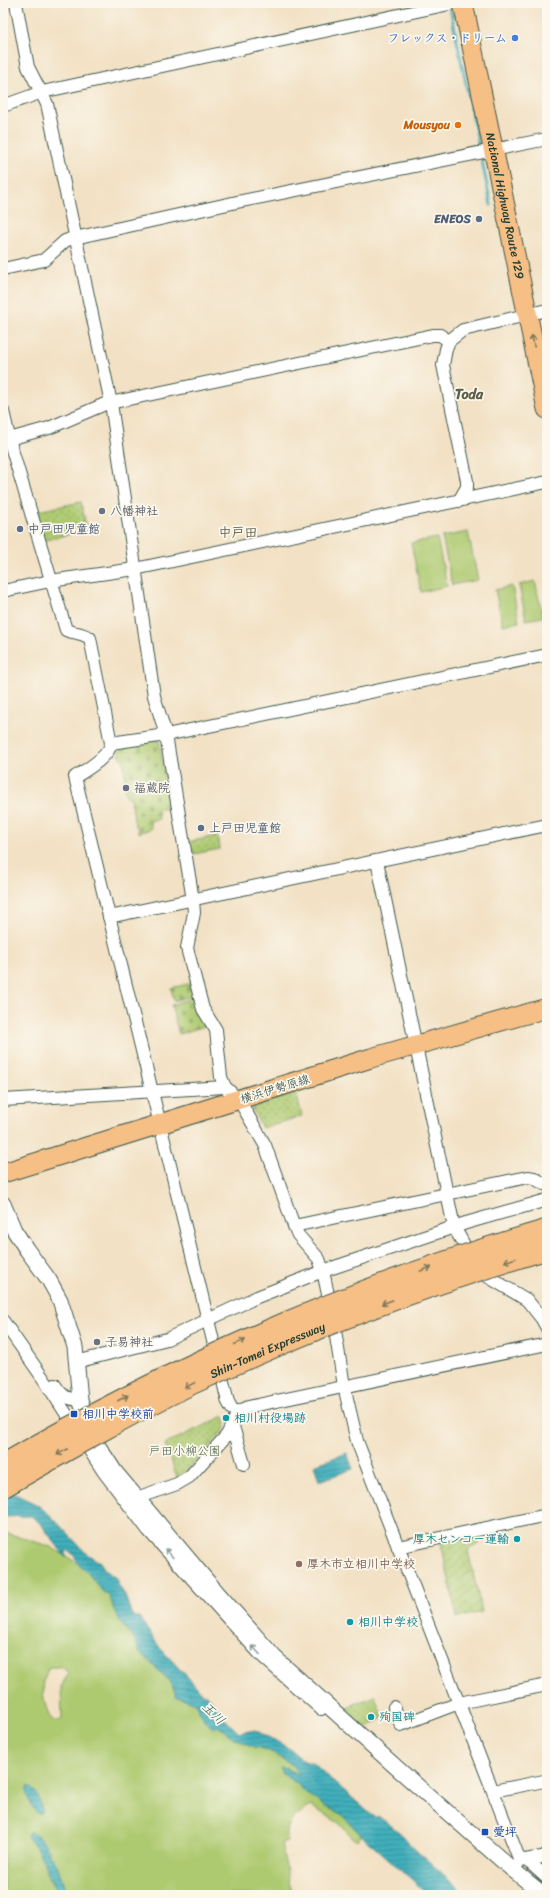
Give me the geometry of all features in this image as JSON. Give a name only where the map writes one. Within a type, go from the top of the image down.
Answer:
[{"type":"highway","name":"Shin-Tomei Expressway","points":[[3,1465],[123,1398],[262,1332],[426,1268],[547,1230]]},
{"type":"highway","name":"Shin-Tomei Expressway","points":[[3,1487],[124,1419],[190,1385],[254,1356],[382,1304],[547,1249]]},
{"type":"main road","name":"National Highway Route 129","points":[[473,3],[489,151]]},
{"type":"main road","name":"National Highway Route 129","points":[[453,4],[489,151],[547,344]]},
{"type":"main road","name":"National Highway Route 129","points":[[538,312],[547,409]]},
{"type":"main road","name":"横浜伊勢原線","points":[[3,1173],[371,1058],[416,1047],[547,1008]]},
{"type":"street","points":[[16,3],[28,67],[42,92],[46,104],[111,403],[154,696],[166,735],[193,900],[194,913],[187,948],[203,1009],[216,1030],[219,1070],[225,1087],[239,1100],[265,1145],[298,1235],[319,1259],[333,1318],[344,1386],[357,1441],[520,1864],[544,1895]]},
{"type":"street","points":[[3,106],[42,92],[453,4]]},
{"type":"street","points":[[3,269],[44,260],[65,241],[75,238],[237,202],[547,139]]},
{"type":"street","points":[[458,501],[467,487],[468,481],[443,365],[444,354],[449,341],[457,334],[470,328],[538,312]]},
{"type":"street","points":[[8,445],[111,403],[433,335],[440,335],[449,341]]},
{"type":"street","points":[[3,411],[8,445],[66,630],[70,632],[81,632],[90,638],[111,747],[98,761],[75,777],[108,917],[228,1402],[235,1417],[244,1464]]},
{"type":"street","points":[[3,591],[50,581],[135,569],[547,482]]},
{"type":"street","points":[[111,743],[166,735],[547,655]]},
{"type":"street","points":[[108,917],[547,825]]},
{"type":"street","points":[[377,861],[454,1227],[458,1238],[473,1262],[487,1276],[526,1300],[542,1319],[547,1328]]},
{"type":"street","points":[[3,1100],[225,1087]]},
{"type":"street","points":[[76,1362],[167,1339],[257,1297],[322,1271],[454,1227],[545,1201],[542,1190],[546,1182],[528,1177],[294,1226]]},
{"type":"street","points":[[3,1204],[14,1230],[55,1288],[72,1335],[80,1400],[87,1423],[96,1443],[114,1472],[207,1581],[274,1656],[372,1746],[520,1864],[547,1878]]},
{"type":"street","points":[[3,1317],[16,1331],[62,1395],[68,1399],[80,1400]]},
{"type":"street","points":[[3,1321],[45,1381],[103,1471],[154,1535],[261,1656],[337,1722],[372,1746]]},
{"type":"street","points":[[136,1498],[176,1484],[189,1476],[227,1435],[235,1417],[248,1407],[547,1344]]},
{"type":"street","points":[[398,1547],[547,1515]]},
{"type":"street","points":[[394,1707],[402,1725],[459,1703],[547,1685]]},
{"type":"street","points":[[493,1791],[544,1782]]},
{"type":"street","points":[[520,1864],[547,1856]]},
{"type":"green space","points":[[81,502],[87,530],[42,541],[33,512]]},
{"type":"green space","points":[[468,532],[478,580],[452,585],[442,537]]},
{"type":"green space","points":[[437,538],[447,586],[421,592],[411,543]]},
{"type":"green space","points":[[535,581],[543,617],[526,620],[519,585]]},
{"type":"green space","points":[[512,586],[519,622],[503,625],[495,590]]},
{"type":"green space","points":[[159,739],[170,808],[158,810],[159,819],[150,821],[151,829],[138,833],[137,826],[135,826],[131,798],[126,796],[123,758],[120,758],[118,745]]},
{"type":"green space","points":[[217,836],[220,849],[189,855],[187,842]]},
{"type":"green space","points":[[191,983],[193,995],[174,1001],[171,988]]},
{"type":"green space","points":[[194,997],[208,1025],[179,1034],[171,1005]]},
{"type":"green space","points":[[296,1092],[302,1116],[262,1128],[253,1107]]},
{"type":"green space","name":"戸田小柳公園","points":[[224,1416],[226,1424],[225,1429],[185,1473],[177,1477],[165,1444]]},
{"type":"green space","points":[[3,1532],[49,1546],[79,1564],[101,1590],[110,1597],[114,1610],[129,1634],[135,1640],[139,1652],[170,1681],[176,1696],[195,1703],[205,1721],[218,1726],[251,1746],[268,1750],[290,1764],[301,1775],[293,1773],[286,1768],[281,1773],[326,1807],[341,1814],[361,1835],[358,1841],[351,1838],[344,1828],[334,1820],[311,1806],[296,1816],[288,1828],[287,1841],[281,1843],[292,1895],[71,1895],[64,1886],[59,1869],[49,1855],[49,1850],[38,1836],[27,1838],[38,1849],[50,1879],[60,1895],[3,1895]],"holes":[[[49,1667],[60,1667],[68,1673],[61,1687],[62,1719],[59,1721],[53,1721],[46,1708],[43,1687]]]},
{"type":"green space","points":[[478,1535],[480,1543],[468,1550],[482,1612],[457,1618],[441,1543]]},
{"type":"green space","points":[[375,1696],[383,1718],[365,1729],[342,1709]]},
{"type":"water","points":[[347,1453],[353,1469],[319,1481],[314,1465]]},
{"type":"water","name":"玉川","points":[[11,1492],[38,1505],[51,1516],[87,1554],[100,1562],[106,1571],[116,1578],[134,1617],[139,1617],[160,1648],[202,1694],[207,1695],[222,1716],[239,1733],[255,1730],[287,1747],[304,1761],[314,1764],[375,1818],[378,1816],[400,1833],[410,1845],[467,1895],[429,1895],[369,1843],[341,1814],[326,1807],[281,1773],[280,1768],[300,1774],[290,1764],[268,1750],[251,1746],[231,1736],[218,1726],[213,1728],[205,1721],[195,1703],[176,1696],[170,1681],[139,1652],[135,1640],[121,1623],[114,1610],[110,1597],[101,1590],[79,1564],[72,1553],[65,1550],[66,1558],[41,1524],[31,1516],[3,1517],[3,1496]]},
{"type":"water","points":[[29,1786],[35,1790],[38,1797],[42,1811],[39,1814],[34,1810],[28,1798],[27,1787]]},
{"type":"water","points":[[29,1832],[36,1834],[45,1844],[49,1855],[59,1869],[64,1886],[71,1895],[60,1895],[37,1849],[27,1838]]},
{"type":"waterway","points":[[450,7],[480,151]]},
{"type":"waterway","points":[[481,156],[491,205]]},
{"type":"place","name":"フレックス・ドリーム","points":[[515,38]]},
{"type":"place","name":"Mousyou","points":[[458,125]]},
{"type":"place","name":"ENEOS","points":[[479,219]]},
{"type":"place","name":"八幡神社","points":[[102,511]]},
{"type":"place","name":"中戸田児童館","points":[[20,529]]},
{"type":"place","name":"福蔵院","points":[[126,788]]},
{"type":"place","name":"上戸田児童館","points":[[201,828]]},
{"type":"place","name":"子易神社","points":[[97,1342]]},
{"type":"place","name":"相川中学校前","points":[[74,1414]]},
{"type":"place","name":"相川村役場跡","points":[[226,1418]]},
{"type":"place","name":"厚木センコー運輸","points":[[517,1539]]},
{"type":"place","name":"厚木市立相川中学校","points":[[299,1564]]},
{"type":"place","name":"相川中学校","points":[[350,1622]]},
{"type":"place","name":"殉国碑","points":[[371,1717]]},
{"type":"place","name":"愛坪","points":[[485,1832]]},
{"type":"district","name":"Toda","points":[[469,394]]},
{"type":"district","name":"中戸田","points":[[238,532]]}]
